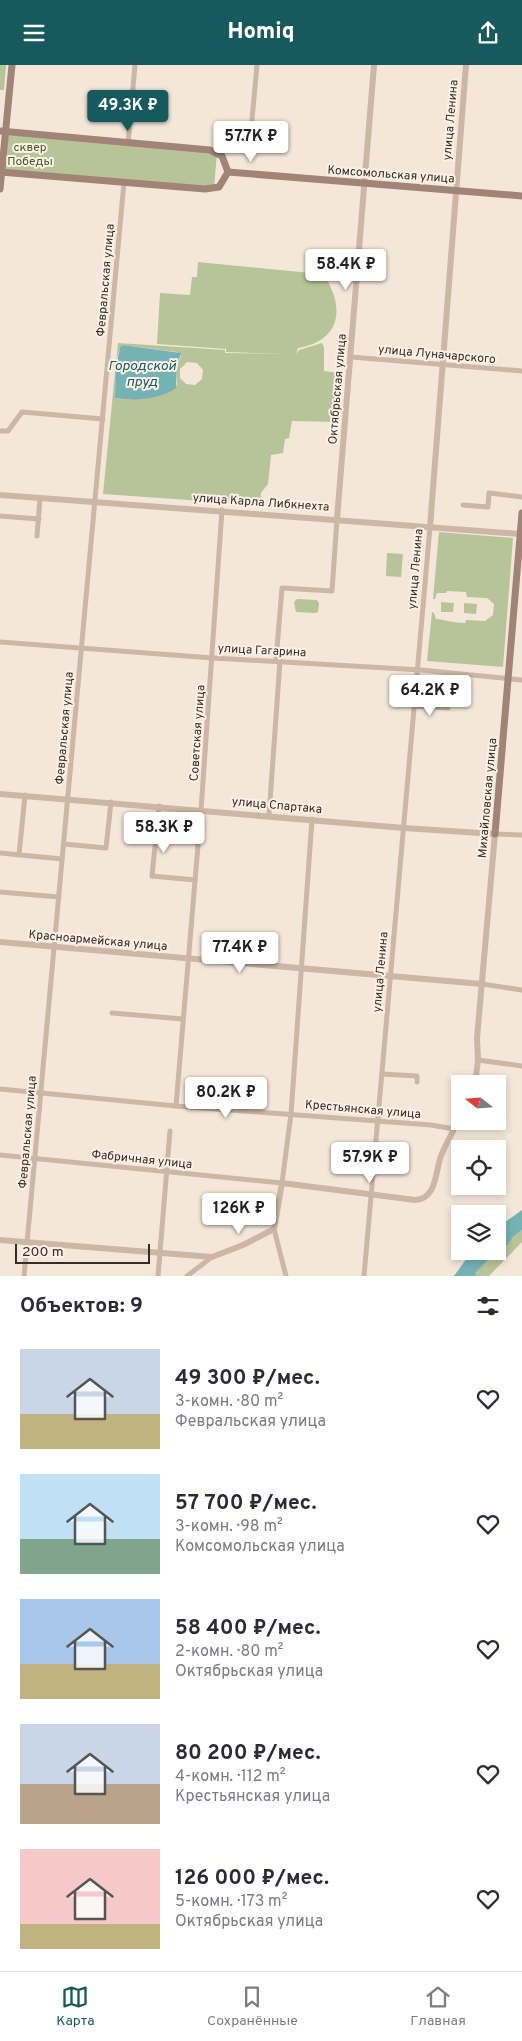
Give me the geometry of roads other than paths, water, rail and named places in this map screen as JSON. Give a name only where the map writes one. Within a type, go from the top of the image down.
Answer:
[{"type":"main road","points":[[0,189],[3,131],[12,65]]},
{"type":"main road","points":[[1,172],[205,189],[219,187],[228,172],[222,156],[210,150],[3,131]]},
{"type":"main road","name":"Комсомольская улица","points":[[228,172],[522,196]]},
{"type":"main road","name":"Михайловская улица","points":[[495,834],[522,513]]},
{"type":"street","points":[[128,143],[135,65]]},
{"type":"street","points":[[251,131],[257,65]]},
{"type":"street","name":"Октябрьская улица","points":[[269,815],[282,588],[332,591],[374,65]]},
{"type":"street","name":"улица Ленина","points":[[364,1276],[430,527],[466,65]]},
{"type":"street","name":"Февральская улица","points":[[24,1276],[124,183]]},
{"type":"street","name":"улица Луначарского","points":[[351,357],[522,371]]},
{"type":"street","points":[[0,431],[8,431],[22,412],[103,419]]},
{"type":"street","points":[[463,505],[488,507],[489,493],[522,497]]},
{"type":"street","name":"улица Карла Либкнехта","points":[[0,495],[222,510],[520,534]]},
{"type":"street","points":[[37,536],[40,498]]},
{"type":"street","name":"Советская улица","points":[[176,1106],[201,810],[222,510]]},
{"type":"street","points":[[0,515],[39,519]]},
{"type":"street","name":"улица Гагарина","points":[[0,642],[212,658],[417,669],[522,680]]},
{"type":"street","points":[[414,706],[448,708]]},
{"type":"street","name":"улица Спартака","points":[[0,794],[269,815],[404,828],[522,835]]},
{"type":"street","points":[[19,855],[25,795]]},
{"type":"street","points":[[64,844],[106,848],[111,802]]},
{"type":"street","points":[[159,807],[152,876],[195,880]]},
{"type":"street","points":[[286,1276],[274,1229],[291,1114],[312,819]]},
{"type":"street","name":"Михайловская улица","points":[[476,1075],[478,1060],[477,1038],[495,834]]},
{"type":"street","points":[[0,853],[62,859]]},
{"type":"street","points":[[0,892],[59,897]]},
{"type":"street","name":"Красноармейская улица","points":[[0,942],[482,984],[522,990]]},
{"type":"street","points":[[112,1013],[183,1019]]},
{"type":"street","points":[[478,1060],[522,1066]]},
{"type":"street","points":[[382,1074],[417,1076],[417,1082]]},
{"type":"street","name":"Крестьянская улица","points":[[0,1089],[176,1106],[431,1125],[451,1128]]},
{"type":"street","points":[[282,1183],[415,1200],[425,1197],[434,1186],[441,1156],[454,1130]]},
{"type":"street","points":[[158,1276],[170,1131]]},
{"type":"street","name":"Фабричная улица","points":[[0,1155],[282,1183]]},
{"type":"street","points":[[187,1276],[212,1257],[243,1245],[274,1229]]},
{"type":"street","points":[[0,1241],[212,1257]]},
{"type":"water","name":"Городской пруд","points":[[123,345],[181,353],[177,366],[176,388],[162,395],[146,399],[115,398],[116,367],[120,347]]},
{"type":"water","points":[[522,1210],[522,1230],[506,1245],[506,1221]]},
{"type":"water","points":[[466,1260],[488,1260],[475,1273],[476,1276],[454,1276]]},
{"type":"park label","name":"сквер Победы","points":[[30,154]]}]
